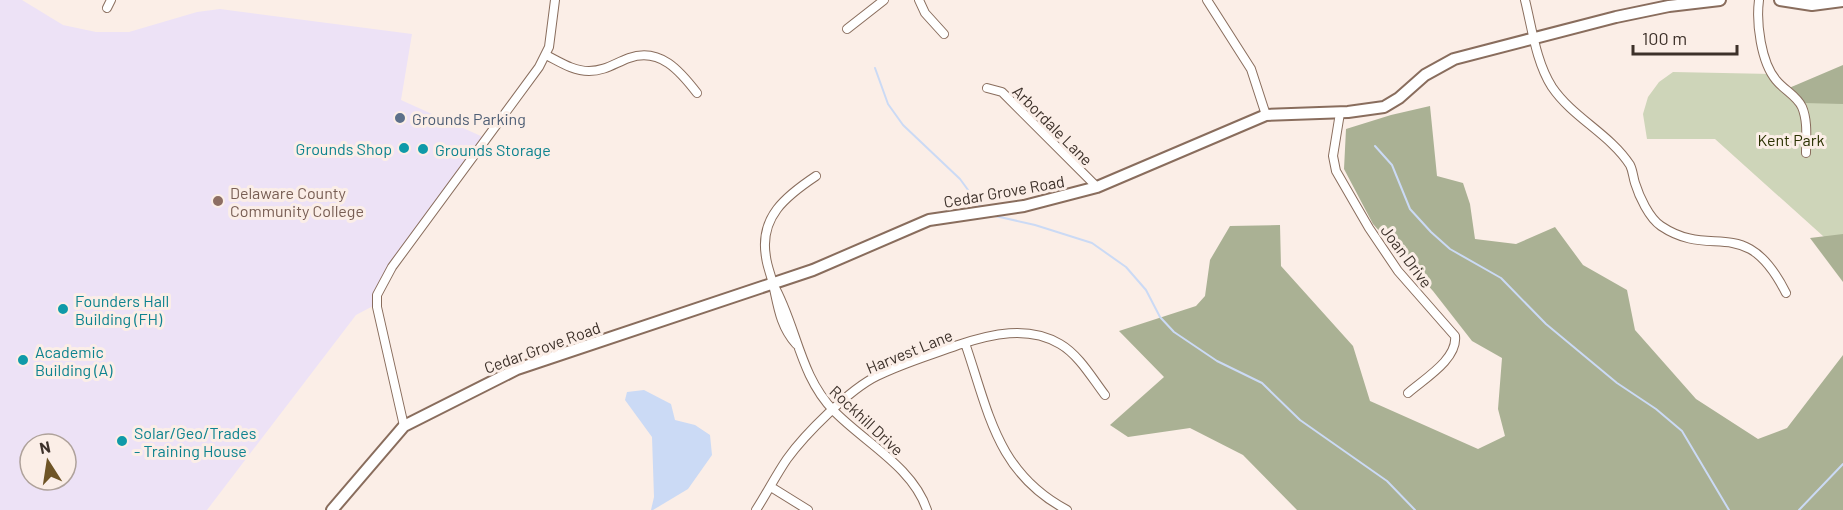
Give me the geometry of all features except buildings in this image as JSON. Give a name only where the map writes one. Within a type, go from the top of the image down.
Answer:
[{"type":"street","points":[[107,8],[111,0]]},
{"type":"street","points":[[404,426],[379,318],[377,295],[393,267],[546,55],[555,0]]},
{"type":"street","points":[[847,29],[884,0]]},
{"type":"street","points":[[920,0],[926,13],[944,34]]},
{"type":"street","points":[[1207,0],[1248,63],[1266,115]]},
{"type":"street","points":[[1525,0],[1545,73],[1553,88],[1621,153],[1631,168],[1635,184],[1647,209],[1659,225],[1689,237],[1743,244],[1760,254],[1774,270],[1786,293]]},
{"type":"street","name":"Cedar Grove Road","points":[[332,510],[404,426],[517,369],[844,259],[929,220],[1036,204],[1097,187],[1266,115],[1340,112],[1384,107],[1442,63],[1534,37],[1669,6],[1720,0]]},
{"type":"street","points":[[1759,0],[1757,14],[1766,55],[1772,74],[1801,105],[1805,125],[1806,153]]},
{"type":"street","points":[[1780,0],[1812,5],[1843,2]]},
{"type":"street","points":[[546,55],[570,67],[587,71],[602,70],[636,56],[652,56],[679,70],[697,93]]},
{"type":"street","name":"Arbordale Lane","points":[[987,88],[1002,92],[1097,187]]},
{"type":"street","name":"Joan Drive","points":[[1340,112],[1333,156],[1336,171],[1369,228],[1398,271],[1455,336],[1456,343],[1451,355],[1408,393]]},
{"type":"street","name":"Rockhill Drive","points":[[816,176],[783,199],[768,224],[765,256],[776,303],[786,333],[797,345],[807,374],[833,410],[912,483],[927,510]]},
{"type":"street","name":"Harvest Lane","points":[[756,510],[788,458],[833,410],[875,377],[965,343],[993,334],[1015,333],[1038,336],[1060,344],[1077,358],[1105,395]]},
{"type":"street","points":[[965,343],[1004,451],[1030,485],[1046,499],[1067,510]]},
{"type":"street","points":[[771,488],[808,510]]},
{"type":"shaded area","name":"Delaware County Community College","points":[[0,0],[22,0],[63,25],[96,32],[129,32],[197,12],[220,9],[412,34],[401,100],[483,137],[389,266],[380,281],[373,306],[356,315],[207,510],[0,510]]},
{"type":"green space","points":[[1843,65],[1843,104],[1803,103],[1789,88]]},
{"type":"green space","name":"Kent Park","points":[[1843,70],[1843,254],[1715,139],[1647,139],[1643,114],[1648,97],[1659,82],[1673,72],[1772,74],[1789,88]]},
{"type":"green space","points":[[1430,106],[1437,176],[1463,183],[1470,204],[1475,239],[1516,244],[1555,227],[1583,265],[1627,290],[1635,330],[1696,399],[1758,439],[1787,428],[1843,355],[1843,510],[1297,510],[1243,455],[1190,428],[1128,437],[1110,425],[1164,377],[1119,331],[1196,306],[1205,296],[1210,260],[1230,226],[1280,225],[1281,266],[1353,346],[1370,401],[1478,449],[1505,436],[1498,409],[1502,358],[1472,341],[1433,291],[1373,224],[1344,169],[1346,129]]},
{"type":"green space","points":[[1843,234],[1843,282],[1810,238]]},
{"type":"water","points":[[644,390],[671,404],[675,420],[695,425],[710,435],[712,455],[688,489],[653,510],[651,510],[654,497],[652,437],[625,400],[627,392]]},
{"type":"waterway","points":[[875,68],[888,104],[903,125],[960,179],[982,209]]},
{"type":"waterway","points":[[1375,146],[1392,165],[1410,209],[1431,232],[1450,249],[1501,278],[1546,324],[1617,383],[1656,409],[1682,431],[1729,510]]},
{"type":"waterway","points":[[991,215],[1035,225],[1092,243],[1126,267],[1146,290],[1160,317],[1174,332],[1217,361],[1262,383],[1300,420],[1387,481],[1415,510]]},
{"type":"waterway","points":[[1799,510],[1843,464]]},
{"type":"place","name":"Grounds Parking","points":[[400,118]]},
{"type":"place","name":"Grounds Shop","points":[[404,148]]},
{"type":"place","name":"Grounds Storage","points":[[423,149]]},
{"type":"place","name":"Delaware County Community College","points":[[218,201]]},
{"type":"place","name":"Founders Hall Building (FH)","points":[[63,309]]},
{"type":"place","name":"Academic Building (A)","points":[[23,360]]},
{"type":"place","name":"Solar/Geo/Trades - Training House","points":[[122,441]]}]
